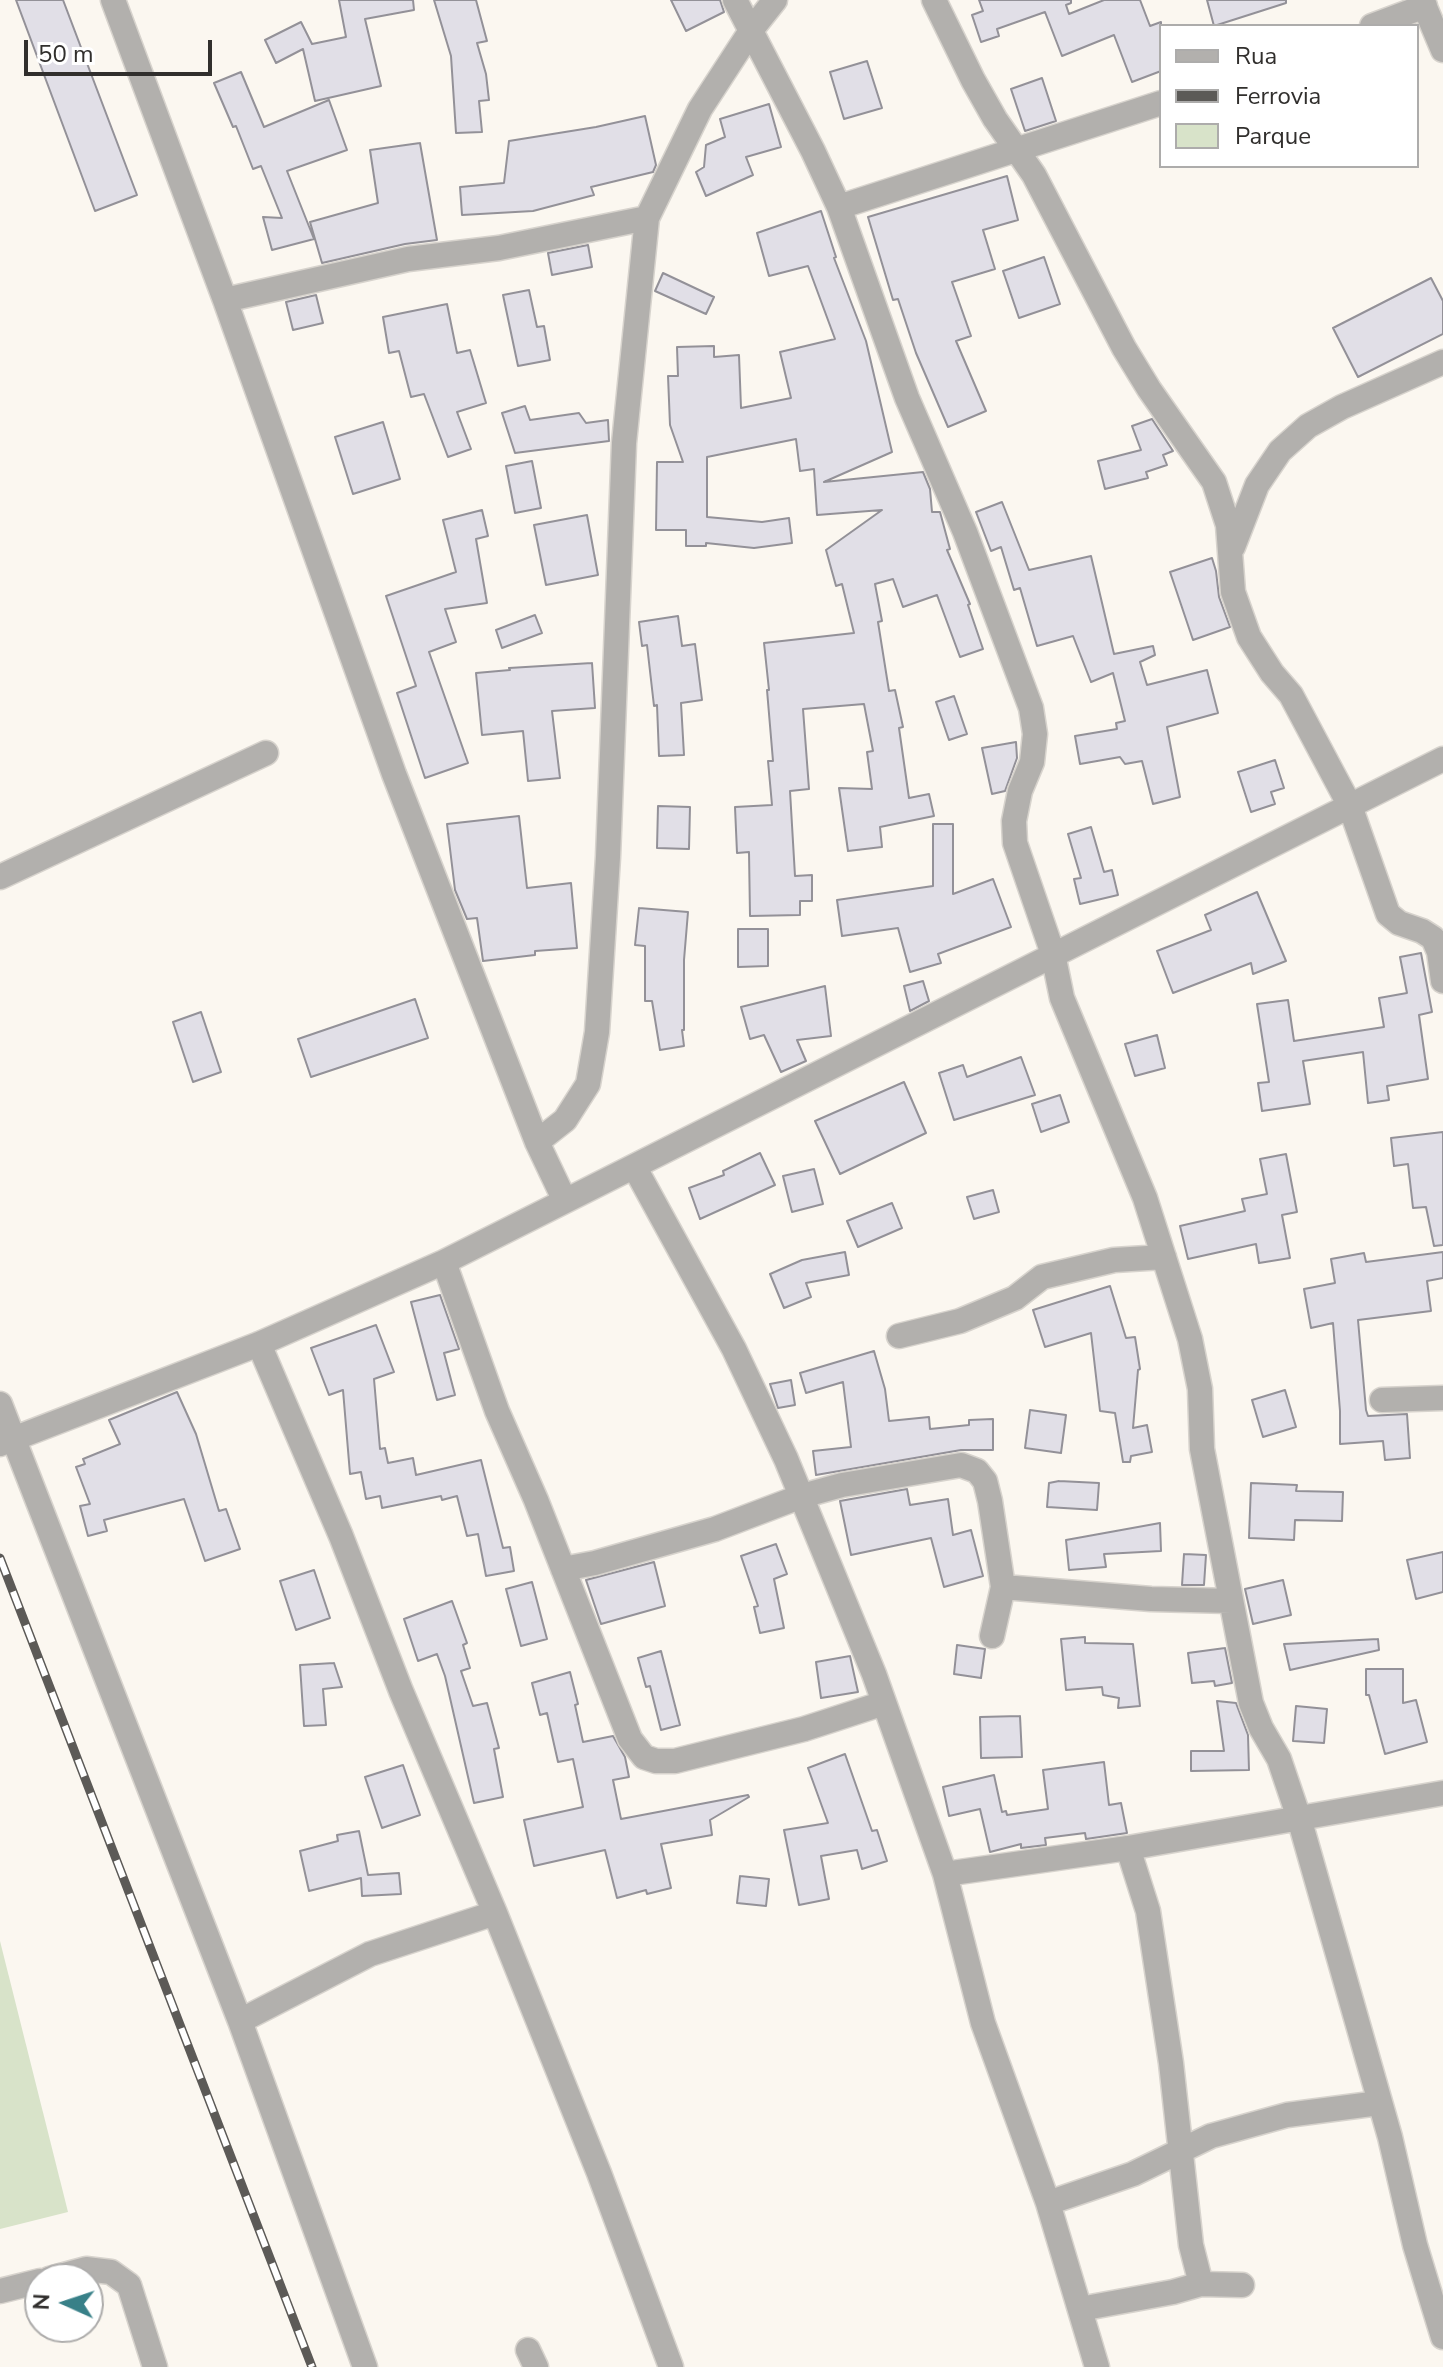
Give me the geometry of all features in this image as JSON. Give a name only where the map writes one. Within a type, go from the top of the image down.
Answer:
[{"type":"street","points":[[113,0],[225,300],[394,774],[537,1142],[565,1201]]},
{"type":"street","points":[[735,0],[839,207],[907,398],[965,532],[1031,708],[1035,734],[1032,762],[1017,806],[1015,843],[1053,954],[1062,998],[1108,1104],[1164,1257],[1190,1339],[1200,1389],[1202,1449],[1251,1703],[1279,1759],[1299,1818],[1443,2337]]},
{"type":"street","points":[[537,1142],[565,1120],[588,1084],[597,1032],[608,857],[623,459],[647,218],[700,109],[752,29],[775,0]]},
{"type":"street","points":[[934,0],[973,80],[995,119],[1034,175],[1124,348],[1214,482],[1228,525],[1233,592],[1249,637],[1272,673],[1291,695],[1350,806],[1388,914],[1399,923],[1433,938],[1439,952],[1443,981]]},
{"type":"street","points":[[1376,24],[1423,3],[1443,50]]},
{"type":"street","points":[[839,207],[1159,104]]},
{"type":"street","points":[[225,300],[408,259],[499,248],[647,218]]},
{"type":"street","points":[[1231,553],[1257,485],[1280,451],[1308,426],[1342,407],[1443,362]]},
{"type":"street","points":[[0,877],[266,753]]},
{"type":"street","points":[[7,1441],[259,1344],[444,1262],[1443,759]]},
{"type":"street","points":[[635,1168],[734,1349],[802,1496],[884,1703],[945,1874],[983,2023],[1048,2203],[1097,2367]]},
{"type":"street","points":[[899,1336],[960,1321],[1015,1298],[1042,1277],[1114,1260],[1164,1257]]},
{"type":"street","points":[[444,1262],[497,1411],[630,1739],[644,1757],[656,1761],[675,1761],[804,1729],[884,1703]]},
{"type":"street","points":[[259,1344],[495,1913],[599,2173],[671,2367]]},
{"type":"street","points":[[1382,1400],[1443,1398]]},
{"type":"street","points":[[0,1404],[7,1441],[240,2021],[365,2367]]},
{"type":"street","points":[[563,1569],[715,1529],[802,1496],[842,1485],[961,1465],[977,1471],[985,1481],[990,1501],[1003,1587],[992,1636]]},
{"type":"street","points":[[1003,1587],[1151,1599],[1231,1601]]},
{"type":"street","points":[[945,1874],[1128,1848],[1443,1793]]},
{"type":"street","points":[[1128,1848],[1148,1911],[1169,2049],[1191,2245],[1201,2284]]},
{"type":"street","points":[[240,2021],[370,1954],[495,1913]]},
{"type":"street","points":[[1048,2203],[1133,2174],[1211,2136],[1287,2115],[1379,2103]]},
{"type":"street","points":[[104,2271],[111,2272],[129,2285],[155,2367]]},
{"type":"street","points":[[1080,2309],[1201,2284],[1242,2285]]},
{"type":"street","points":[[0,2291],[24,2285]]},
{"type":"green space","points":[[0,1941],[68,2212],[0,2229]]},
{"type":"building","points":[[16,0],[63,0],[137,195],[95,211]]},
{"type":"building","points":[[339,0],[413,0],[414,10],[365,19],[381,86],[315,101],[303,49],[276,63],[265,40],[301,22],[312,44],[346,37]]},
{"type":"building","points":[[434,0],[476,0],[487,41],[477,43],[486,74],[489,100],[479,101],[482,132],[456,133],[451,56]]},
{"type":"building","points":[[671,0],[720,0],[724,12],[686,31]]},
{"type":"building","points":[[979,0],[1071,0],[1066,5],[1069,14],[1104,0],[1140,0],[1150,26],[1161,22],[1159,72],[1132,82],[1114,35],[1062,56],[1045,12],[997,29],[999,36],[981,42],[972,15],[983,11]]},
{"type":"building","points":[[1207,0],[1286,0],[1286,3],[1213,24]]},
{"type":"building","points":[[867,61],[882,108],[844,119],[830,72]]},
{"type":"building","points":[[241,72],[264,127],[329,100],[347,150],[287,171],[314,239],[272,250],[263,217],[282,218],[261,166],[253,169],[214,83]]},
{"type":"building","points":[[1042,78],[1056,121],[1025,131],[1011,89]]},
{"type":"building","points":[[769,104],[781,147],[746,157],[753,175],[706,196],[696,172],[704,167],[706,145],[725,137],[720,119]]},
{"type":"building","points":[[645,116],[656,165],[653,172],[591,187],[594,195],[533,211],[462,215],[460,187],[504,183],[509,141]]},
{"type":"building","points":[[420,143],[437,240],[322,263],[310,222],[378,203],[370,150]]},
{"type":"building","points":[[1007,176],[1018,220],[983,230],[995,269],[952,282],[971,336],[956,341],[986,411],[948,427],[916,353],[898,299],[893,300],[868,217]]},
{"type":"building","points":[[821,211],[834,258],[866,341],[892,452],[824,482],[923,472],[930,489],[932,512],[940,512],[950,549],[947,550],[970,604],[983,649],[960,657],[937,595],[903,607],[893,579],[875,584],[889,691],[895,690],[903,727],[899,728],[909,798],[929,794],[934,816],[880,827],[882,847],[848,851],[839,788],[872,789],[867,752],[873,751],[864,704],[803,709],[809,789],[790,791],[795,876],[812,875],[812,901],[800,901],[800,915],[750,916],[749,852],[737,853],[735,807],[772,805],[768,761],[773,761],[764,643],[854,633],[842,584],[836,586],[826,550],[882,510],[817,515],[814,469],[800,471],[796,439],[707,457],[707,517],[762,522],[789,518],[792,543],[754,548],[706,543],[706,546],[686,546],[686,530],[656,530],[657,462],[683,462],[670,425],[668,376],[678,376],[677,347],[714,346],[714,357],[739,355],[741,408],[791,398],[780,352],[835,339],[808,266],[769,276],[757,233]]},
{"type":"building","points":[[588,245],[592,267],[552,275],[548,253]]},
{"type":"building","points":[[1044,257],[1060,304],[1019,318],[1003,271]]},
{"type":"building","points":[[663,273],[714,297],[706,314],[655,291]]},
{"type":"building","points":[[1431,278],[1443,301],[1443,334],[1358,377],[1333,328]]},
{"type":"building","points":[[529,290],[537,327],[544,326],[550,360],[518,366],[503,295]]},
{"type":"building","points":[[316,295],[323,323],[293,330],[286,302]]},
{"type":"building","points":[[447,304],[457,353],[470,350],[486,403],[457,412],[471,449],[448,457],[424,394],[411,397],[399,351],[389,353],[383,317]]},
{"type":"building","points":[[525,406],[530,420],[579,413],[586,423],[608,420],[609,441],[515,453],[502,413]]},
{"type":"building","points":[[1152,419],[1173,451],[1163,455],[1167,465],[1146,472],[1148,478],[1105,489],[1098,461],[1141,450],[1132,426]]},
{"type":"building","points":[[383,422],[400,479],[353,494],[335,437]]},
{"type":"building","points":[[532,461],[541,508],[515,513],[506,466]]},
{"type":"building","points":[[1002,502],[1029,570],[1091,556],[1114,654],[1153,646],[1155,655],[1140,662],[1147,685],[1207,670],[1218,713],[1167,727],[1180,797],[1153,804],[1142,761],[1125,764],[1120,757],[1080,764],[1075,736],[1117,729],[1116,723],[1125,721],[1113,673],[1091,682],[1073,636],[1037,646],[1020,588],[1014,590],[1001,547],[991,551],[976,512]]},
{"type":"building","points":[[482,510],[488,536],[476,539],[487,603],[445,609],[456,642],[429,652],[468,763],[425,778],[397,693],[416,686],[386,596],[456,572],[443,520]]},
{"type":"building","points":[[587,515],[598,575],[546,585],[534,525]]},
{"type":"building","points":[[1212,558],[1219,597],[1230,627],[1193,640],[1170,572]]},
{"type":"building","points":[[535,615],[542,633],[502,648],[496,630]]},
{"type":"building","points":[[678,616],[682,646],[695,644],[702,700],[681,703],[684,755],[659,756],[657,705],[654,706],[647,645],[642,646],[639,622]]},
{"type":"building","points":[[592,663],[595,708],[552,711],[560,778],[528,781],[523,731],[482,735],[476,673]]},
{"type":"building","points":[[954,696],[967,734],[949,740],[936,702]]},
{"type":"building","points":[[1016,742],[1017,758],[1005,791],[992,794],[982,748]]},
{"type":"building","points":[[1275,760],[1284,788],[1271,792],[1275,804],[1251,812],[1238,772]]},
{"type":"building","points":[[658,806],[690,807],[689,849],[657,848]]},
{"type":"building","points":[[519,816],[527,888],[571,883],[577,948],[535,951],[535,955],[483,961],[477,918],[467,919],[455,890],[447,824]]},
{"type":"building","points":[[933,824],[953,824],[953,894],[993,879],[1011,927],[938,954],[941,963],[910,972],[898,928],[842,936],[837,900],[933,886]]},
{"type":"building","points":[[1091,827],[1104,872],[1112,870],[1118,895],[1080,904],[1074,879],[1081,878],[1068,834]]},
{"type":"building","points":[[1257,892],[1286,961],[1253,974],[1251,963],[1173,993],[1157,951],[1211,930],[1205,915]]},
{"type":"building","points":[[639,908],[688,912],[684,960],[684,1046],[660,1050],[652,1001],[645,1001],[645,946],[635,945]]},
{"type":"building","points":[[738,929],[768,929],[768,966],[738,967]]},
{"type":"building","points":[[1421,953],[1432,1012],[1419,1015],[1428,1079],[1387,1086],[1389,1100],[1368,1103],[1363,1052],[1303,1061],[1310,1104],[1262,1111],[1258,1083],[1269,1082],[1257,1004],[1288,1000],[1294,1041],[1384,1027],[1379,998],[1407,993],[1400,957]]},
{"type":"building","points":[[923,981],[929,1001],[910,1011],[904,986]]},
{"type":"building","points":[[825,986],[831,1036],[797,1040],[806,1061],[781,1072],[764,1035],[750,1039],[741,1007]]},
{"type":"building","points":[[415,999],[428,1038],[311,1077],[298,1039]]},
{"type":"building","points":[[201,1012],[221,1072],[193,1082],[173,1022]]},
{"type":"building","points":[[1157,1035],[1165,1068],[1135,1076],[1125,1044]]},
{"type":"building","points":[[1021,1057],[1035,1095],[954,1120],[939,1073],[963,1065],[967,1077]]},
{"type":"building","points":[[904,1082],[926,1133],[840,1174],[815,1121]]},
{"type":"building","points":[[1060,1095],[1069,1122],[1041,1132],[1032,1104]]},
{"type":"building","points":[[1443,1132],[1443,1245],[1434,1246],[1426,1207],[1413,1208],[1408,1164],[1394,1166],[1391,1138]]},
{"type":"building","points":[[760,1153],[775,1185],[700,1219],[689,1188],[724,1175],[723,1171]]},
{"type":"building","points":[[1286,1154],[1297,1212],[1282,1215],[1290,1258],[1259,1263],[1256,1244],[1188,1259],[1180,1226],[1245,1211],[1242,1199],[1267,1194],[1260,1159]]},
{"type":"building","points":[[814,1169],[823,1204],[792,1212],[783,1176]]},
{"type":"building","points":[[993,1190],[999,1212],[974,1219],[967,1197]]},
{"type":"building","points":[[892,1203],[902,1228],[858,1247],[847,1221]]},
{"type":"building","points":[[845,1252],[849,1275],[806,1283],[811,1297],[784,1308],[770,1274],[802,1260]]},
{"type":"building","points":[[1443,1252],[1443,1278],[1427,1281],[1431,1311],[1358,1320],[1368,1416],[1407,1414],[1410,1458],[1385,1460],[1383,1441],[1340,1444],[1333,1323],[1311,1328],[1304,1289],[1335,1283],[1331,1259],[1364,1253],[1366,1262]]},
{"type":"building","points":[[1110,1286],[1126,1338],[1135,1337],[1140,1369],[1133,1428],[1147,1425],[1152,1452],[1131,1456],[1130,1462],[1123,1462],[1115,1413],[1100,1411],[1091,1333],[1045,1347],[1033,1310]]},
{"type":"building","points":[[440,1295],[459,1349],[444,1353],[455,1395],[437,1400],[411,1302]]},
{"type":"building","points":[[376,1325],[394,1372],[374,1379],[380,1449],[385,1448],[388,1463],[413,1458],[416,1475],[481,1460],[503,1548],[510,1547],[514,1571],[486,1576],[478,1534],[467,1536],[457,1496],[442,1500],[441,1496],[382,1508],[380,1496],[366,1499],[361,1472],[350,1474],[343,1390],[329,1395],[311,1348]]},
{"type":"building","points":[[874,1351],[885,1389],[889,1421],[929,1417],[930,1429],[969,1425],[969,1420],[993,1419],[993,1450],[961,1450],[816,1475],[813,1451],[851,1447],[843,1382],[806,1393],[800,1373]]},
{"type":"building","points":[[791,1380],[795,1405],[778,1408],[770,1384]]},
{"type":"building","points":[[1285,1390],[1296,1427],[1263,1437],[1252,1400]]},
{"type":"building","points":[[177,1392],[196,1434],[219,1511],[226,1509],[240,1549],[205,1561],[184,1499],[104,1520],[107,1531],[88,1536],[80,1506],[90,1504],[76,1467],[85,1464],[83,1459],[120,1444],[109,1420]]},
{"type":"building","points":[[1030,1410],[1066,1415],[1061,1453],[1025,1448]]},
{"type":"building","points":[[1049,1483],[1099,1483],[1097,1510],[1047,1507]]},
{"type":"building","points":[[1251,1483],[1297,1485],[1296,1491],[1343,1492],[1342,1521],[1295,1520],[1294,1540],[1249,1538]]},
{"type":"building","points":[[907,1489],[910,1505],[948,1499],[953,1535],[971,1530],[983,1576],[944,1587],[931,1538],[851,1555],[840,1501]]},
{"type":"building","points":[[1160,1523],[1161,1551],[1104,1554],[1106,1567],[1069,1570],[1066,1540]]},
{"type":"building","points":[[776,1544],[787,1574],[774,1579],[784,1628],[760,1633],[754,1607],[758,1606],[741,1556]]},
{"type":"building","points":[[1443,1552],[1443,1592],[1416,1599],[1407,1560]]},
{"type":"building","points":[[1184,1554],[1206,1555],[1204,1585],[1182,1585]]},
{"type":"building","points":[[654,1562],[665,1606],[601,1624],[586,1580]]},
{"type":"building","points":[[314,1570],[330,1618],[296,1630],[280,1581]]},
{"type":"building","points":[[1283,1580],[1291,1615],[1253,1624],[1245,1589]]},
{"type":"building","points":[[532,1582],[547,1639],[521,1646],[506,1589]]},
{"type":"building","points":[[452,1601],[467,1643],[463,1645],[470,1668],[461,1671],[473,1706],[487,1703],[499,1748],[494,1749],[503,1797],[474,1803],[445,1676],[437,1654],[418,1661],[404,1619]]},
{"type":"building","points":[[1085,1637],[1085,1643],[1133,1644],[1140,1706],[1118,1708],[1119,1698],[1103,1695],[1102,1687],[1066,1690],[1061,1639]]},
{"type":"building","points":[[1378,1639],[1379,1650],[1290,1670],[1284,1644]]},
{"type":"building","points":[[957,1645],[985,1649],[981,1678],[954,1674]]},
{"type":"building","points":[[1225,1648],[1232,1683],[1215,1686],[1214,1681],[1192,1683],[1188,1653]]},
{"type":"building","points":[[661,1651],[680,1725],[661,1730],[650,1686],[646,1687],[638,1658]]},
{"type":"building","points":[[850,1656],[858,1692],[821,1698],[816,1662]]},
{"type":"building","points":[[334,1663],[342,1687],[323,1689],[326,1725],[304,1726],[300,1665]]},
{"type":"building","points":[[1366,1669],[1403,1669],[1403,1703],[1416,1700],[1427,1742],[1385,1754],[1369,1695],[1366,1695]]},
{"type":"building","points":[[570,1672],[583,1742],[613,1736],[625,1757],[629,1777],[613,1780],[621,1819],[749,1797],[710,1820],[712,1835],[661,1844],[671,1888],[647,1894],[646,1890],[617,1898],[605,1850],[534,1866],[524,1820],[583,1807],[573,1759],[558,1762],[547,1713],[540,1715],[532,1683]]},
{"type":"building","points":[[1217,1701],[1236,1703],[1248,1735],[1249,1770],[1191,1771],[1191,1751],[1224,1751]]},
{"type":"building","points":[[1296,1706],[1327,1709],[1324,1743],[1293,1741]]},
{"type":"building","points":[[1020,1716],[1022,1757],[981,1758],[980,1717]]},
{"type":"building","points":[[845,1754],[872,1831],[877,1830],[887,1861],[862,1869],[857,1850],[821,1856],[829,1899],[799,1905],[784,1830],[828,1823],[808,1768]]},
{"type":"building","points":[[1104,1762],[1109,1805],[1121,1803],[1127,1833],[1086,1839],[1085,1833],[1045,1838],[1046,1845],[1021,1848],[1021,1844],[990,1852],[980,1809],[949,1816],[943,1787],[994,1775],[1002,1812],[1006,1811],[1007,1815],[1048,1809],[1043,1770]]},
{"type":"building","points":[[403,1765],[420,1815],[382,1828],[365,1777]]},
{"type":"building","points":[[359,1831],[368,1875],[399,1873],[401,1894],[362,1896],[361,1878],[309,1891],[300,1851],[338,1841],[337,1835]]},
{"type":"building","points":[[740,1876],[769,1879],[766,1906],[737,1903]]},
{"type":"railway","points":[[0,1558],[312,2367]]}]
